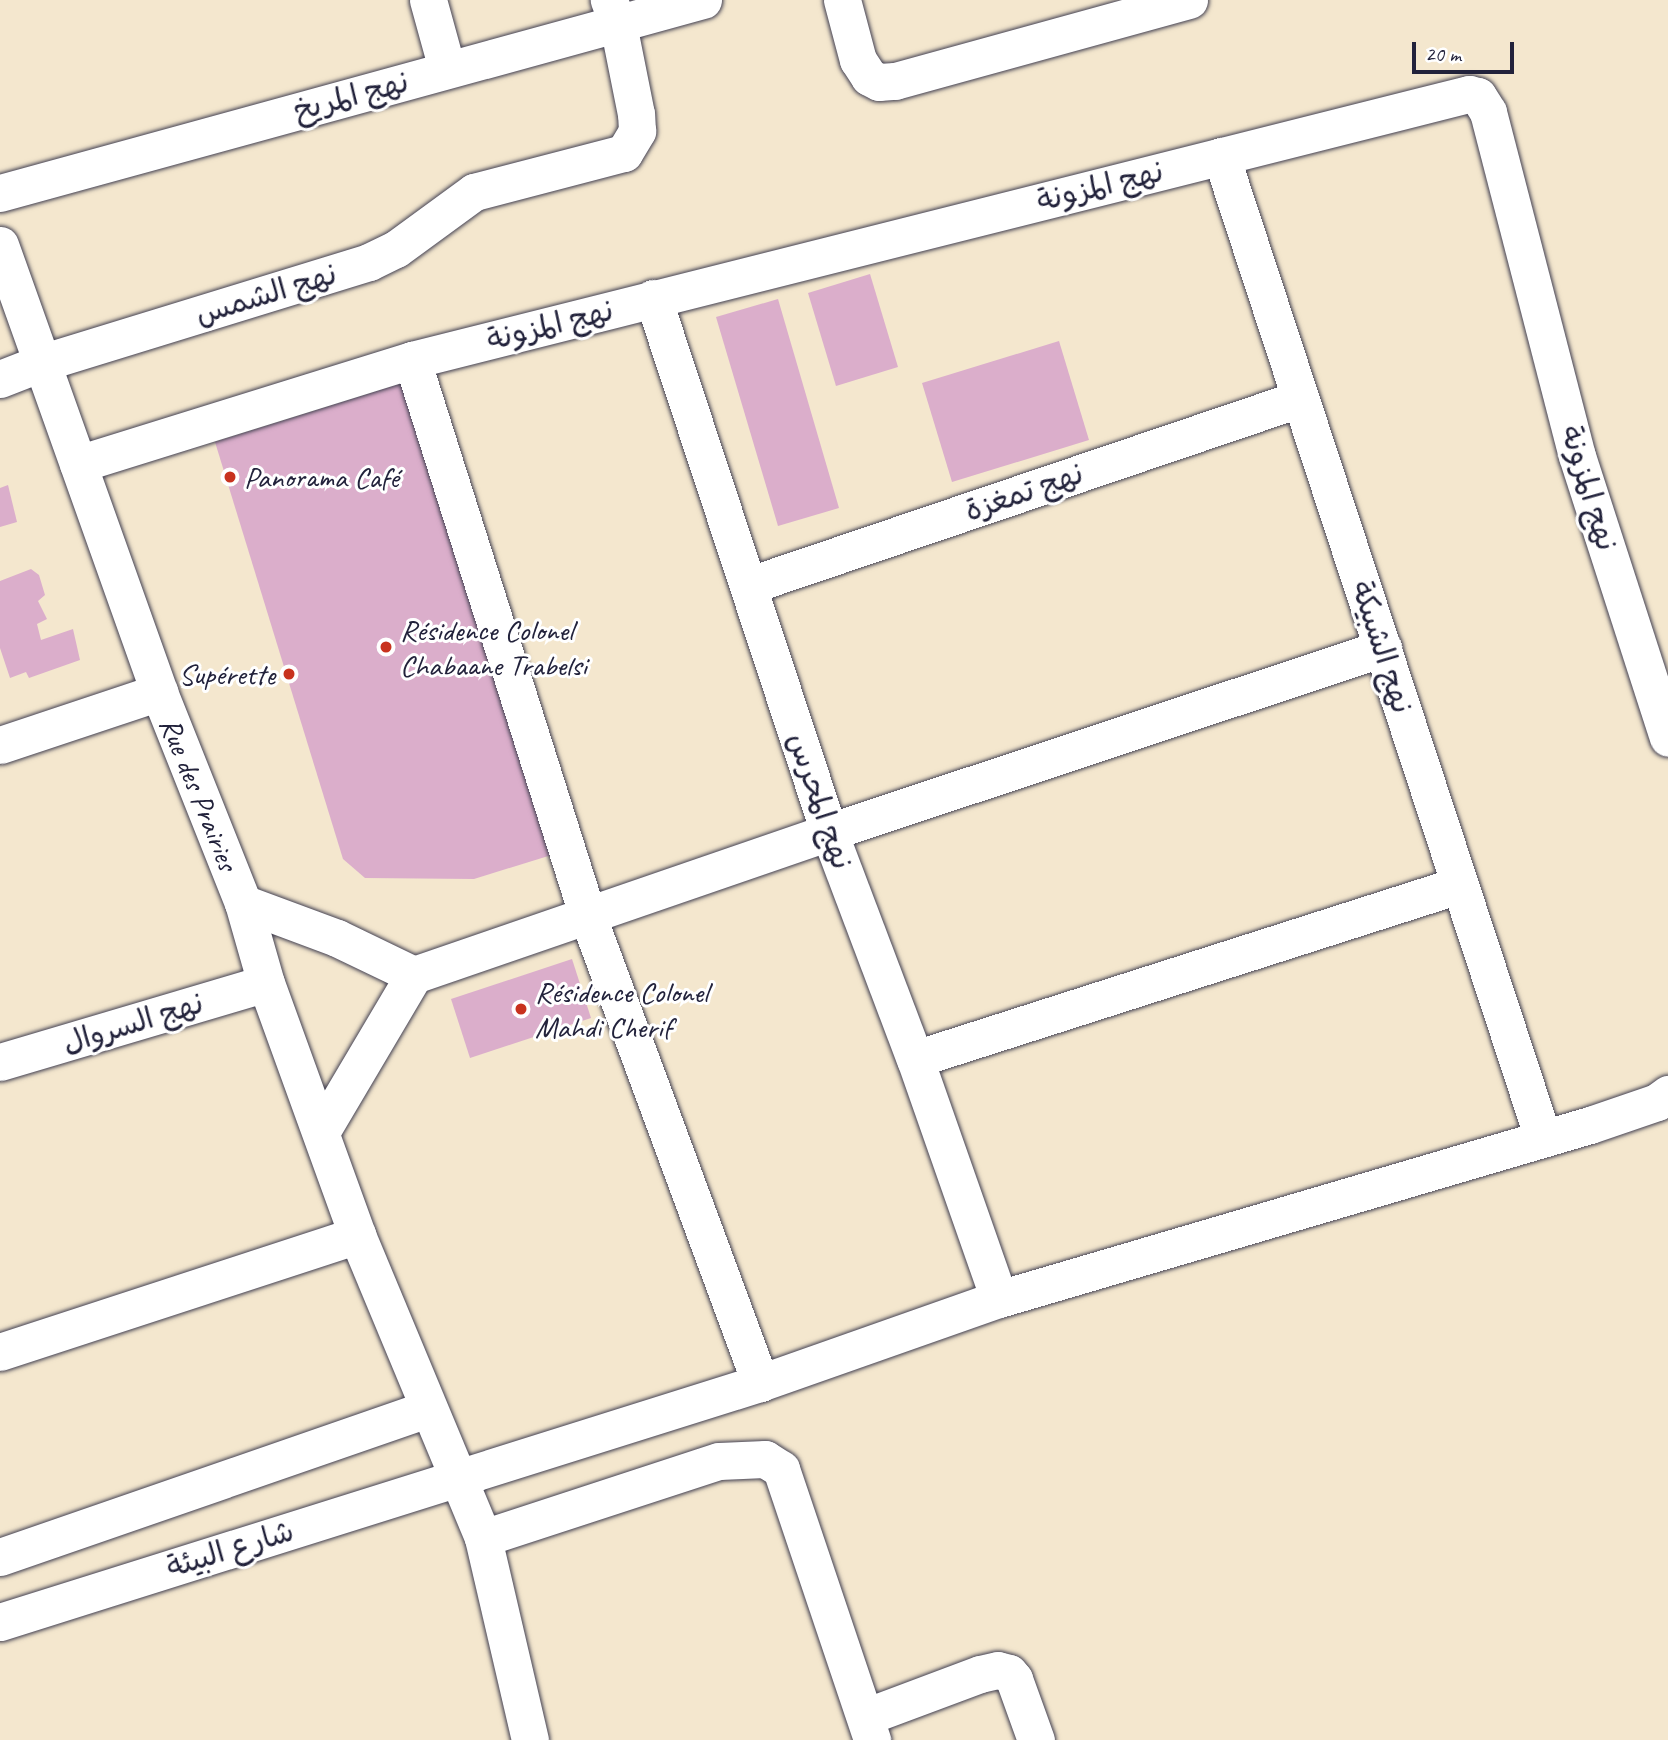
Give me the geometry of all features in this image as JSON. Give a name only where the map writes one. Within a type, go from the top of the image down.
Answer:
[{"type":"street","points":[[428,0],[447,69]]},
{"type":"street","name":"نهج المريخ","points":[[0,193],[447,69],[613,12],[703,0]]},
{"type":"street","points":[[842,0],[858,60],[869,77],[879,82],[895,81],[1188,0]]},
{"type":"street","name":"نهج الشمس","points":[[0,379],[41,363],[383,257],[474,192],[624,153],[637,131],[613,12]]},
{"type":"street","name":"نهج المزونة","points":[[78,464],[412,360],[1469,94],[1484,103],[1577,456],[1668,738]]},
{"type":"street","name":"نهج الشبيكة","points":[[1221,156],[1543,1138]]},
{"type":"street","name":"Rue des Prairies","points":[[0,245],[159,692],[243,902],[266,983],[357,1235],[399,1342],[460,1477],[484,1538],[530,1740]]},
{"type":"street","name":"نهج المحرس","points":[[653,299],[750,585],[829,832],[915,1059],[999,1299]]},
{"type":"street","points":[[412,360],[588,918],[760,1383]]},
{"type":"street","name":"نهج تمغزة","points":[[750,585],[1299,399]]},
{"type":"street","points":[[321,1132],[414,975],[588,918],[829,832],[1383,648]]},
{"type":"street","points":[[0,745],[159,692]]},
{"type":"street","points":[[915,1059],[1459,885]]},
{"type":"street","points":[[243,902],[337,938],[414,975]]},
{"type":"street","name":"نهج السروال","points":[[0,1062],[266,983]]},
{"type":"street","name":"شارع البيئة","points":[[0,1622],[760,1383],[999,1299],[1543,1138],[1663,1098]]},
{"type":"street","points":[[0,1352],[357,1235]]},
{"type":"street","points":[[0,1557],[428,1409]]},
{"type":"street","points":[[484,1538],[719,1461],[765,1459],[781,1469],[868,1728],[981,1674],[998,1670],[1009,1673],[1014,1679],[1036,1740]]},
{"type":"building","points":[[870,274],[898,367],[836,386],[808,293]]},
{"type":"building","points":[[778,299],[839,508],[778,526],[716,317]]},
{"type":"building","points":[[1059,341],[1089,440],[952,482],[922,383]]},
{"type":"building","name":"Résidence Colonel Chabaane Trabelsi","points":[[412,380],[558,853],[474,879],[365,878],[343,859],[215,442]]},
{"type":"building","points":[[8,485],[17,522],[0,527],[0,488]]},
{"type":"building","points":[[31,569],[39,575],[45,595],[38,601],[47,619],[37,624],[41,640],[73,629],[80,660],[29,678],[26,672],[10,678],[0,648],[0,581]]},
{"type":"building","name":"Résidence Colonel Mahdi Cherif","points":[[572,959],[591,1018],[470,1058],[451,999]]},
{"type":"place","name":"Panorama Café","points":[[230,477]]},
{"type":"place","name":"Résidence Colonel Chabaane Trabelsi","points":[[386,647]]},
{"type":"place","name":"Supérette","points":[[289,674]]},
{"type":"place","name":"Résidence Colonel Mahdi Cherif","points":[[521,1009]]}]
